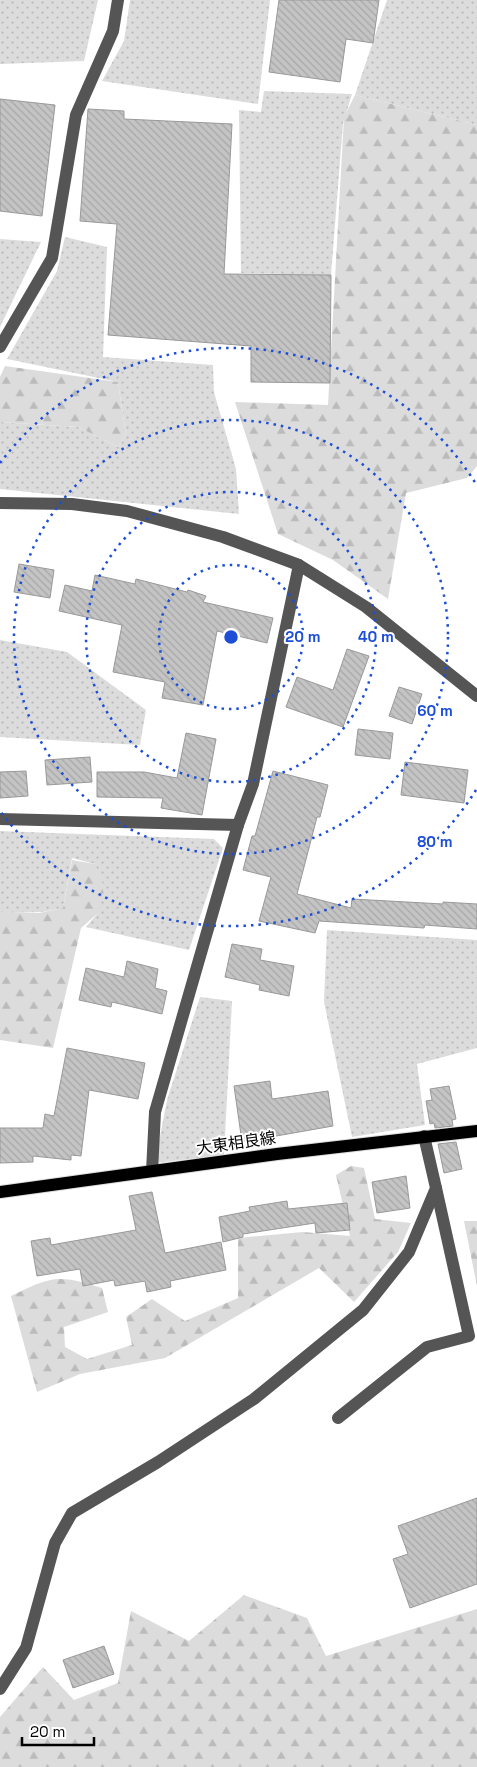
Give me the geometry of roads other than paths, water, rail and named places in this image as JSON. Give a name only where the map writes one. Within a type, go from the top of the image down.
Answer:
[{"type":"main road","name":"大東相良線","points":[[0,1192],[424,1136],[477,1131]]},
{"type":"street","points":[[0,348],[52,258],[76,115],[113,32],[118,0]]},
{"type":"street","points":[[0,503],[72,504],[127,511],[223,536],[299,565],[366,607],[477,696]]},
{"type":"street","points":[[152,1171],[155,1112],[238,825],[253,784],[299,565]]},
{"type":"street","points":[[0,818],[238,825]]},
{"type":"street","points":[[338,1418],[427,1348],[469,1336],[424,1136]]},
{"type":"street","points":[[0,1689],[26,1648],[55,1543],[72,1513],[158,1462],[254,1399],[363,1310],[409,1252],[436,1188]]}]
